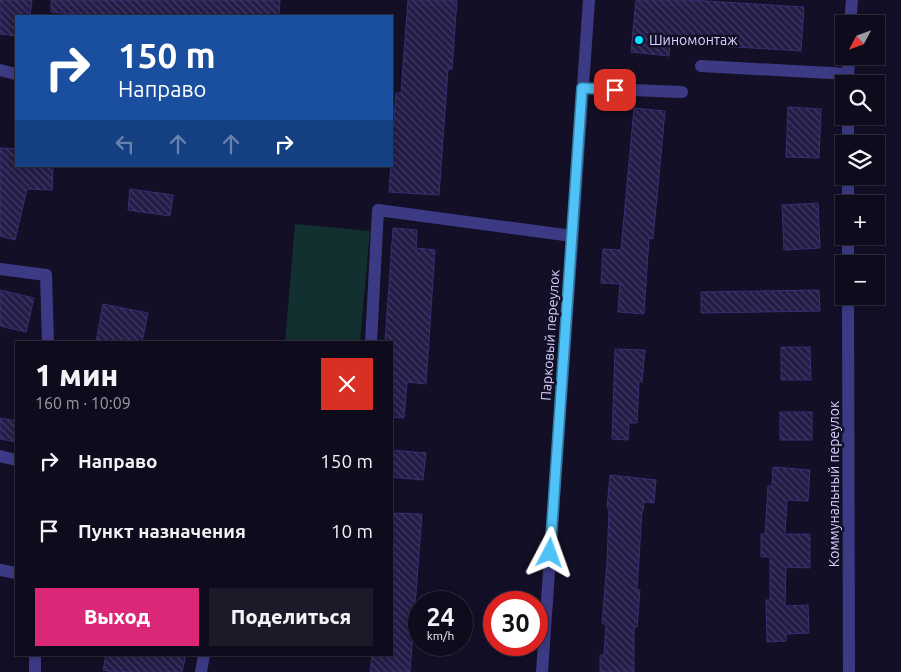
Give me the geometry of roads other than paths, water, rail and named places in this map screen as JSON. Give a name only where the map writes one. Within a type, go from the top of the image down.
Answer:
[{"type":"street","name":"Парковый переулок","points":[[542,672],[589,0]]},
{"type":"street","points":[[851,15],[852,0]]},
{"type":"street","points":[[701,66],[835,78]]},
{"type":"street","points":[[0,70],[15,74]]},
{"type":"street","points":[[582,88],[682,92]]},
{"type":"street","points":[[371,341],[378,210],[572,236]]},
{"type":"street","points":[[0,269],[46,275],[48,341]]},
{"type":"street","name":"Коммунальный переулок","points":[[848,305],[849,672]]},
{"type":"street","points":[[0,456],[15,460]]},
{"type":"street","points":[[0,570],[15,573]]},
{"type":"street","points":[[36,656],[36,672]]},
{"type":"street","points":[[202,672],[204,656]]},
{"type":"place","name":"Шиномонтаж","points":[[639,40]]}]
